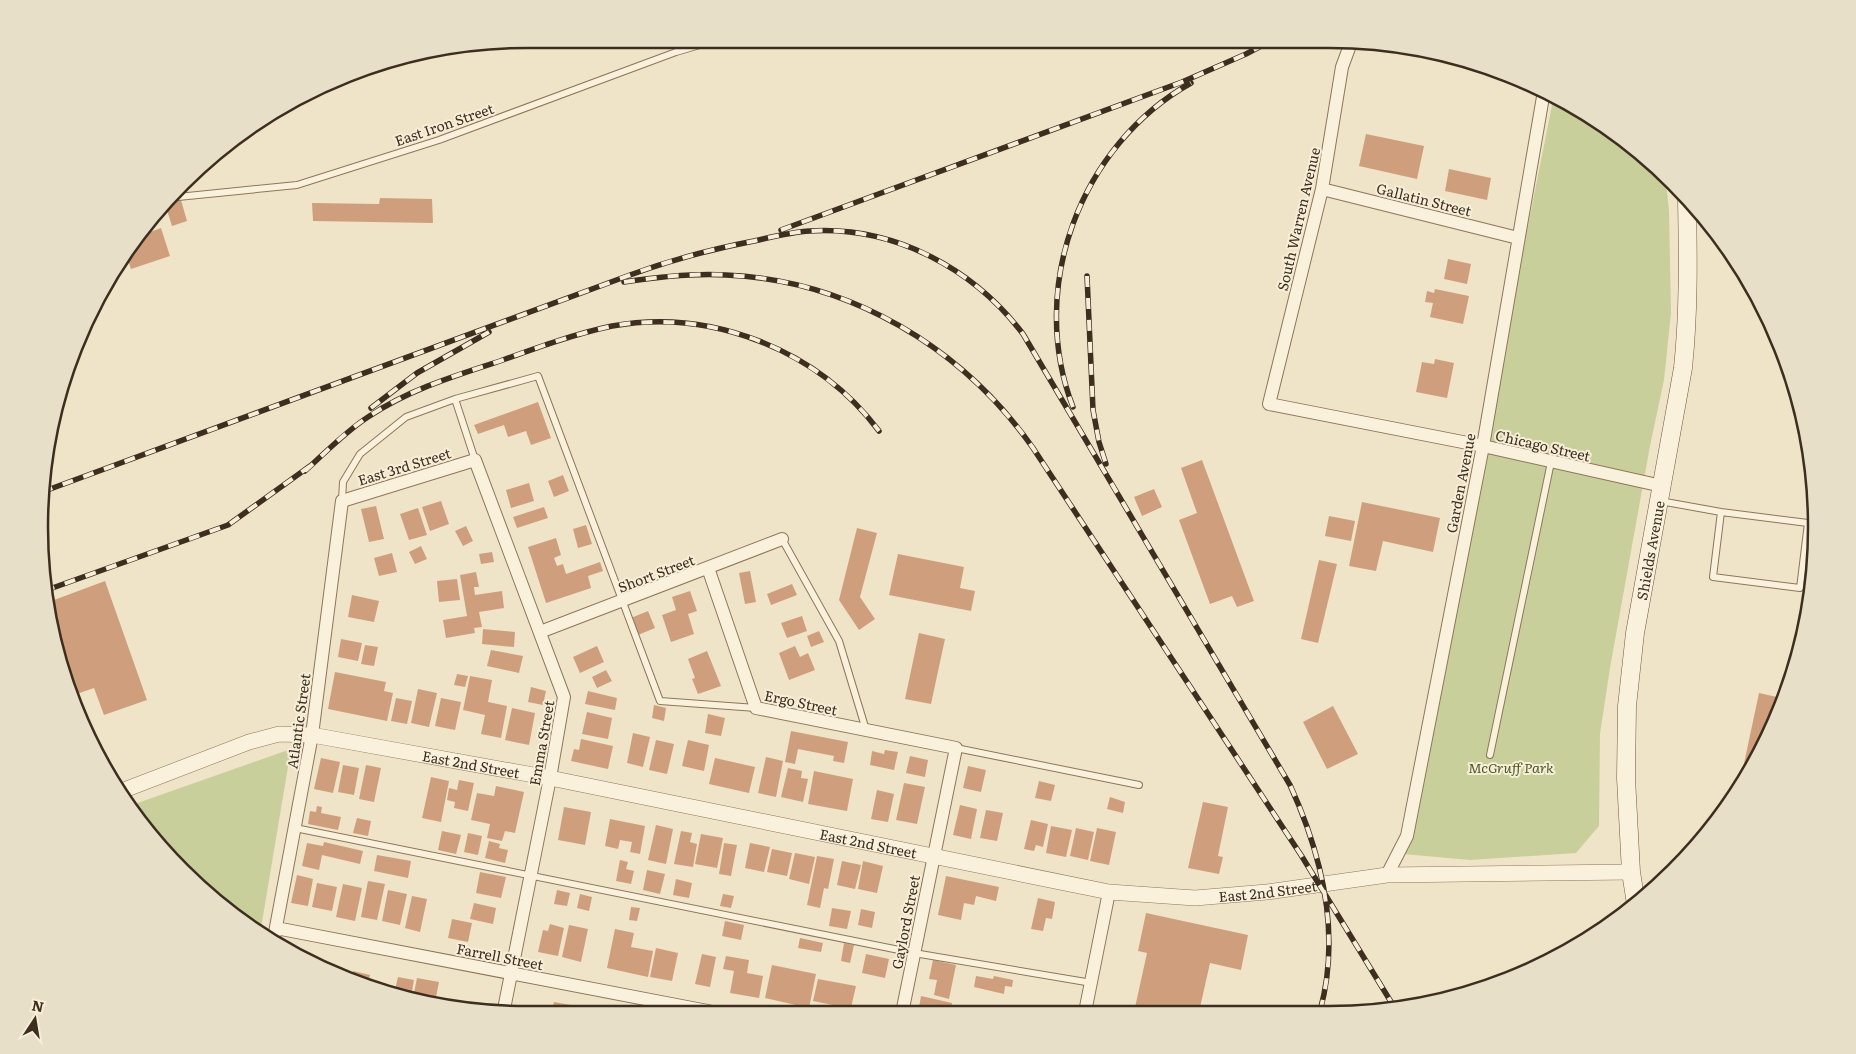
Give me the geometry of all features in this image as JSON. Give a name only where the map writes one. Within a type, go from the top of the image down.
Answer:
[{"type":"main road","name":"Shields Avenue","points":[[1635,896],[1631,872],[1626,778],[1627,706],[1635,633],[1683,368],[1688,326],[1687,208]]},
{"type":"street","name":"South Warren Avenue","points":[[1269,404],[1322,190],[1342,67],[1349,49]]},
{"type":"street","name":"Garden Avenue","points":[[1387,875],[1407,836],[1483,446],[1543,98]]},
{"type":"street","name":"Gallatin Street","points":[[1322,190],[1518,238]]},
{"type":"street","name":"Chicago Street","points":[[1269,404],[1483,446],[1551,462],[1660,494]]},
{"type":"street","name":"East 3rd Street","points":[[342,501],[475,460]]},
{"type":"street","name":"Emma Street","points":[[475,460],[564,697],[505,1005]]},
{"type":"street","name":"Atlantic Street","points":[[275,934],[312,735],[342,501]]},
{"type":"street","name":"Short Street","points":[[540,632],[782,539]]},
{"type":"street","name":"Ergo Street","points":[[708,568],[756,708],[956,748]]},
{"type":"street","name":"East 2nd Street","points":[[126,789],[249,742],[279,734],[312,735],[550,778],[1110,892],[1186,898],[1230,896],[1387,875],[1631,872]]},
{"type":"street","name":"Gaylord Street","points":[[903,1006],[956,748]]},
{"type":"street","points":[[1086,1006],[1110,892]]},
{"type":"street","name":"Farrell Street","points":[[276,928],[677,1006]]},
{"type":"lane","name":"East Iron Street","points":[[180,197],[298,185],[439,140],[690,48]]},
{"type":"lane","points":[[342,501],[344,482],[360,454],[406,417],[455,399],[538,376],[660,701],[756,708]]},
{"type":"lane","points":[[455,399],[475,460]]},
{"type":"lane","points":[[1490,755],[1551,462]]},
{"type":"lane","points":[[1660,494],[1721,512],[1808,523]]},
{"type":"lane","points":[[1721,512],[1713,577],[1800,588],[1808,524]]},
{"type":"lane","points":[[782,539],[839,641],[866,730]]},
{"type":"lane","points":[[956,748],[1138,785]]},
{"type":"lane","points":[[296,828],[914,953],[1092,984]]},
{"type":"green space","name":"McGruff Park","points":[[1552,103],[1595,128],[1645,166],[1666,186],[1669,210],[1671,313],[1664,380],[1650,446],[1600,734],[1599,826],[1576,853],[1470,860],[1403,854]]},
{"type":"green space","points":[[291,749],[261,926],[211,888],[188,866],[166,843],[136,804]]},
{"type":"building","points":[[1366,134],[1424,146],[1417,179],[1359,166]]},
{"type":"building","points":[[1449,169],[1491,178],[1487,200],[1445,191]]},
{"type":"building","points":[[380,198],[432,199],[433,223],[313,221],[312,203],[379,204]]},
{"type":"building","points":[[181,200],[187,221],[172,226],[167,210],[175,201]]},
{"type":"building","points":[[161,228],[170,256],[131,269],[128,261],[149,233]]},
{"type":"building","points":[[1448,259],[1471,264],[1467,284],[1444,279]]},
{"type":"building","points":[[1435,289],[1469,296],[1463,324],[1430,317],[1433,303],[1425,302],[1427,291],[1434,293]]},
{"type":"building","points":[[1435,359],[1454,363],[1447,398],[1416,392],[1422,362],[1434,364]]},
{"type":"building","points":[[538,402],[551,438],[531,445],[526,431],[508,437],[504,425],[478,434],[474,425]]},
{"type":"building","points":[[1202,460],[1254,601],[1237,607],[1232,596],[1210,604],[1179,520],[1197,513],[1181,468]]},
{"type":"building","points":[[563,475],[569,491],[554,497],[548,481]]},
{"type":"building","points":[[529,483],[534,501],[511,508],[506,490]]},
{"type":"building","points":[[1154,489],[1162,507],[1142,516],[1134,497]]},
{"type":"building","points":[[441,501],[449,524],[430,531],[422,507]]},
{"type":"building","points":[[1362,502],[1440,518],[1433,552],[1383,541],[1376,571],[1349,566]]},
{"type":"building","points":[[376,506],[384,539],[369,542],[361,509]]},
{"type":"building","points":[[544,507],[548,518],[517,528],[513,517]]},
{"type":"building","points":[[418,508],[427,535],[409,540],[400,514]]},
{"type":"building","points":[[1329,516],[1355,521],[1351,541],[1325,536]]},
{"type":"building","points":[[586,525],[592,544],[578,548],[573,529]]},
{"type":"building","points":[[466,526],[473,541],[463,546],[455,531]]},
{"type":"building","points":[[857,528],[877,533],[860,597],[875,619],[859,630],[839,600]]},
{"type":"building","points":[[556,538],[561,555],[554,558],[557,566],[563,564],[566,574],[600,562],[603,571],[588,576],[591,588],[546,603],[528,547]]},
{"type":"building","points":[[421,546],[427,559],[415,564],[409,552]]},
{"type":"building","points":[[492,552],[494,562],[481,564],[479,554]]},
{"type":"building","points":[[392,553],[397,572],[379,576],[374,558]]},
{"type":"building","points":[[898,554],[964,567],[960,588],[975,591],[971,611],[889,595]]},
{"type":"building","points":[[1319,560],[1337,564],[1318,643],[1301,639]]},
{"type":"building","points":[[750,571],[756,602],[745,604],[739,573]]},
{"type":"building","points":[[476,572],[479,587],[474,587],[475,595],[502,591],[504,608],[479,612],[482,627],[474,628],[475,633],[446,638],[443,620],[467,616],[460,575]]},
{"type":"building","points":[[457,579],[460,600],[439,602],[437,581]]},
{"type":"building","points":[[105,581],[147,700],[104,715],[94,688],[78,694],[64,651],[54,600]]},
{"type":"building","points":[[792,584],[797,595],[771,605],[767,594]]},
{"type":"building","points":[[690,591],[697,611],[688,614],[694,634],[671,642],[662,615],[676,610],[672,597]]},
{"type":"building","points":[[352,595],[379,601],[374,622],[348,617]]},
{"type":"building","points":[[648,611],[655,628],[638,635],[631,618]]},
{"type":"building","points":[[802,616],[807,631],[787,638],[781,623]]},
{"type":"building","points":[[483,629],[515,632],[514,647],[482,644]]},
{"type":"building","points":[[819,631],[824,642],[811,647],[807,636]]},
{"type":"building","points":[[919,633],[945,639],[931,704],[905,699]]},
{"type":"building","points":[[341,639],[362,643],[358,661],[338,657]]},
{"type":"building","points":[[365,645],[378,647],[374,666],[361,664]]},
{"type":"building","points":[[597,646],[604,662],[580,673],[573,657]]},
{"type":"building","points":[[795,646],[800,657],[808,653],[815,670],[789,680],[779,653]]},
{"type":"building","points":[[491,650],[523,656],[519,673],[487,666]]},
{"type":"building","points":[[707,651],[721,686],[698,694],[692,679],[695,678],[688,659]]},
{"type":"building","points":[[606,670],[612,681],[597,688],[592,677]]},
{"type":"building","points":[[335,672],[386,682],[384,691],[393,693],[387,721],[328,709]]},
{"type":"building","points":[[457,674],[468,676],[465,687],[454,685]]},
{"type":"building","points":[[470,676],[492,680],[488,702],[507,706],[501,738],[481,734],[485,715],[463,710]]},
{"type":"building","points":[[531,687],[546,691],[543,705],[528,702]]},
{"type":"building","points":[[418,689],[437,693],[429,727],[411,723]]},
{"type":"building","points":[[588,691],[617,698],[615,710],[585,704]]},
{"type":"building","points":[[1759,693],[1777,697],[1759,739],[1743,769]]},
{"type":"building","points":[[396,698],[412,701],[407,724],[391,721]]},
{"type":"building","points":[[441,698],[461,702],[455,730],[435,726]]},
{"type":"building","points":[[654,705],[666,708],[664,721],[652,718]]},
{"type":"building","points":[[1333,706],[1358,754],[1327,769],[1303,722]]},
{"type":"building","points":[[512,708],[535,713],[529,745],[505,740]]},
{"type":"building","points":[[587,712],[612,718],[608,739],[582,734]]},
{"type":"building","points":[[708,714],[725,718],[721,736],[705,733]]},
{"type":"building","points":[[791,731],[848,742],[844,763],[833,761],[834,756],[798,749],[795,764],[785,762]]},
{"type":"building","points":[[633,733],[650,737],[643,767],[627,763]]},
{"type":"building","points":[[581,739],[613,746],[608,769],[571,761],[574,749],[579,750]]},
{"type":"building","points":[[656,740],[674,744],[667,774],[649,770]]},
{"type":"building","points":[[688,740],[709,745],[704,771],[682,766]]},
{"type":"building","points":[[885,750],[898,752],[894,770],[870,765],[872,751],[884,754]]},
{"type":"building","points":[[910,756],[928,760],[925,777],[906,773]]},
{"type":"building","points":[[766,757],[783,761],[776,797],[758,793]]},
{"type":"building","points":[[321,758],[340,762],[333,793],[314,789]]},
{"type":"building","points":[[715,758],[755,767],[749,793],[709,784]]},
{"type":"building","points":[[343,765],[359,768],[354,795],[338,792]]},
{"type":"building","points":[[366,765],[381,768],[374,802],[359,799]]},
{"type":"building","points":[[968,766],[986,770],[981,792],[963,788]]},
{"type":"building","points":[[788,768],[802,771],[801,778],[808,779],[803,802],[781,797]]},
{"type":"building","points":[[814,771],[853,779],[847,811],[808,804]]},
{"type":"building","points":[[431,777],[449,781],[441,822],[422,818]]},
{"type":"building","points":[[459,780],[474,783],[468,811],[454,808],[455,802],[447,800],[449,788],[457,790]]},
{"type":"building","points":[[1039,781],[1055,785],[1051,801],[1035,798]]},
{"type":"building","points":[[904,783],[925,787],[917,824],[896,820]]},
{"type":"building","points":[[496,786],[524,792],[515,833],[505,831],[502,841],[487,838],[490,824],[471,820],[477,793],[494,796]]},
{"type":"building","points":[[877,790],[894,794],[888,822],[871,819]]},
{"type":"building","points":[[1110,797],[1125,802],[1123,813],[1107,809]]},
{"type":"building","points":[[1203,802],[1228,807],[1218,856],[1223,857],[1219,874],[1188,868]]},
{"type":"building","points":[[960,805],[977,809],[971,839],[953,835]]},
{"type":"building","points":[[317,806],[322,807],[321,813],[341,817],[338,830],[308,824],[310,811],[316,812]]},
{"type":"building","points":[[564,807],[591,812],[585,845],[558,840]]},
{"type":"building","points":[[986,810],[1003,813],[997,841],[980,838]]},
{"type":"building","points":[[357,818],[371,821],[368,836],[353,833]]},
{"type":"building","points":[[610,819],[645,826],[640,854],[630,852],[632,842],[620,840],[618,849],[605,846]]},
{"type":"building","points":[[1031,820],[1048,824],[1043,847],[1036,845],[1034,851],[1024,849]]},
{"type":"building","points":[[656,825],[673,829],[666,864],[648,860]]},
{"type":"building","points":[[1051,826],[1072,830],[1066,857],[1046,853]]},
{"type":"building","points":[[1076,828],[1094,832],[1088,860],[1070,856]]},
{"type":"building","points":[[1097,828],[1116,832],[1109,865],[1090,861]]},
{"type":"building","points":[[442,831],[461,835],[456,854],[438,850]]},
{"type":"building","points":[[681,831],[692,833],[690,842],[697,844],[693,867],[674,864]]},
{"type":"building","points":[[468,833],[482,836],[478,855],[464,852]]},
{"type":"building","points":[[701,834],[723,838],[717,868],[695,864]]},
{"type":"building","points":[[489,841],[500,844],[499,848],[508,850],[505,863],[485,858]]},
{"type":"building","points":[[324,842],[363,851],[360,864],[322,855],[319,870],[302,866],[307,843],[323,846]]},
{"type":"building","points":[[724,843],[737,845],[731,876],[719,874]]},
{"type":"building","points":[[750,843],[770,847],[764,872],[745,868]]},
{"type":"building","points":[[772,849],[792,853],[787,876],[767,872]]},
{"type":"building","points":[[795,853],[815,857],[809,884],[789,879]]},
{"type":"building","points":[[377,855],[411,861],[408,878],[374,871]]},
{"type":"building","points":[[817,856],[834,859],[828,889],[824,888],[820,908],[807,905]]},
{"type":"building","points":[[620,860],[628,862],[626,869],[634,871],[631,884],[616,881]]},
{"type":"building","points":[[842,861],[861,865],[855,889],[837,885]]},
{"type":"building","points":[[863,861],[883,866],[877,893],[858,889]]},
{"type":"building","points":[[647,870],[665,874],[660,894],[643,890]]},
{"type":"building","points":[[480,872],[506,877],[501,898],[476,893]]},
{"type":"building","points":[[297,875],[313,879],[308,906],[291,903]]},
{"type":"building","points":[[946,876],[999,887],[996,901],[976,896],[974,905],[964,903],[961,920],[938,915]]},
{"type":"building","points":[[676,879],[692,883],[689,898],[673,895]]},
{"type":"building","points":[[368,881],[385,884],[377,920],[361,917]]},
{"type":"building","points":[[317,883],[337,887],[332,911],[312,907]]},
{"type":"building","points":[[343,884],[362,888],[355,921],[336,917]]},
{"type":"building","points":[[388,890],[407,894],[400,925],[382,921]]},
{"type":"building","points":[[557,890],[570,893],[567,906],[554,904]]},
{"type":"building","points":[[580,894],[592,897],[589,911],[577,908]]},
{"type":"building","points":[[723,894],[734,896],[731,908],[720,906]]},
{"type":"building","points":[[412,896],[427,899],[420,932],[405,928]]},
{"type":"building","points":[[1038,898],[1055,902],[1052,919],[1046,918],[1043,931],[1031,929]]},
{"type":"building","points":[[474,903],[496,908],[493,924],[470,919]]},
{"type":"building","points":[[631,907],[640,908],[637,921],[629,920]]},
{"type":"building","points":[[832,908],[851,911],[847,929],[829,926]]},
{"type":"building","points":[[861,909],[875,912],[872,928],[858,925]]},
{"type":"building","points":[[1146,913],[1248,935],[1241,970],[1210,963],[1200,1006],[1135,1006],[1147,953],[1138,951]]},
{"type":"building","points":[[452,919],[472,923],[468,942],[448,938]]},
{"type":"building","points":[[725,921],[744,925],[741,940],[722,936]]},
{"type":"building","points":[[550,924],[564,928],[558,956],[538,952],[543,930],[548,931]]},
{"type":"building","points":[[569,925],[588,929],[581,962],[562,957]]},
{"type":"building","points":[[615,929],[634,933],[631,947],[653,951],[648,977],[607,968]]},
{"type":"building","points":[[800,938],[823,943],[821,952],[798,948]]},
{"type":"building","points":[[844,943],[854,945],[850,963],[841,961]]},
{"type":"building","points":[[656,948],[678,953],[672,981],[650,977]]},
{"type":"building","points":[[702,954],[716,957],[710,987],[695,984]]},
{"type":"building","points":[[866,954],[889,959],[885,978],[862,973]]},
{"type":"building","points":[[726,956],[749,960],[747,973],[763,976],[759,998],[730,993],[734,971],[723,969]]},
{"type":"building","points":[[933,960],[956,965],[949,999],[934,995],[937,980],[929,979]]},
{"type":"building","points":[[772,965],[816,974],[809,1006],[800,1006],[765,998]]},
{"type":"building","points":[[353,971],[370,975],[369,979],[353,973]]},
{"type":"building","points":[[976,976],[993,979],[994,976],[1013,980],[1012,987],[1005,986],[1004,994],[974,987]]},
{"type":"building","points":[[398,977],[414,980],[412,992],[395,988]]},
{"type":"building","points":[[417,978],[439,982],[436,997],[414,993]]},
{"type":"building","points":[[818,979],[856,986],[851,1006],[833,1006],[813,1001]]},
{"type":"building","points":[[921,996],[952,1003],[951,1006],[919,1006]]},
{"type":"building","points":[[554,1002],[571,1005],[571,1006],[553,1006]]},
{"type":"railway","points":[[781,230],[1182,82],[1258,48]]},
{"type":"railway","points":[[1073,407],[1060,361],[1056,315],[1061,269],[1073,224],[1093,181],[1119,143],[1152,110],[1191,83]]},
{"type":"railway","points":[[50,489],[630,275],[707,251],[810,231],[841,231],[872,236],[901,244],[929,256],[956,271],[1003,310],[1023,334],[1290,785],[1311,839],[1325,896],[1329,953],[1321,1006]]},
{"type":"railway","points":[[624,282],[675,276],[726,275],[772,280],[816,290],[859,306],[900,326],[938,351],[973,379],[1005,412],[1033,448],[1301,855],[1391,1002]]},
{"type":"railway","points":[[1087,276],[1093,410],[1099,442],[1106,464]]},
{"type":"railway","points":[[305,471],[360,423],[383,407],[415,391],[569,337],[612,326],[650,322],[687,323],[724,330],[760,341],[794,357],[826,378],[854,402],[879,431]]},
{"type":"railway","points":[[371,408],[417,373],[489,332]]},
{"type":"railway","points":[[52,588],[228,525],[310,466]]}]
